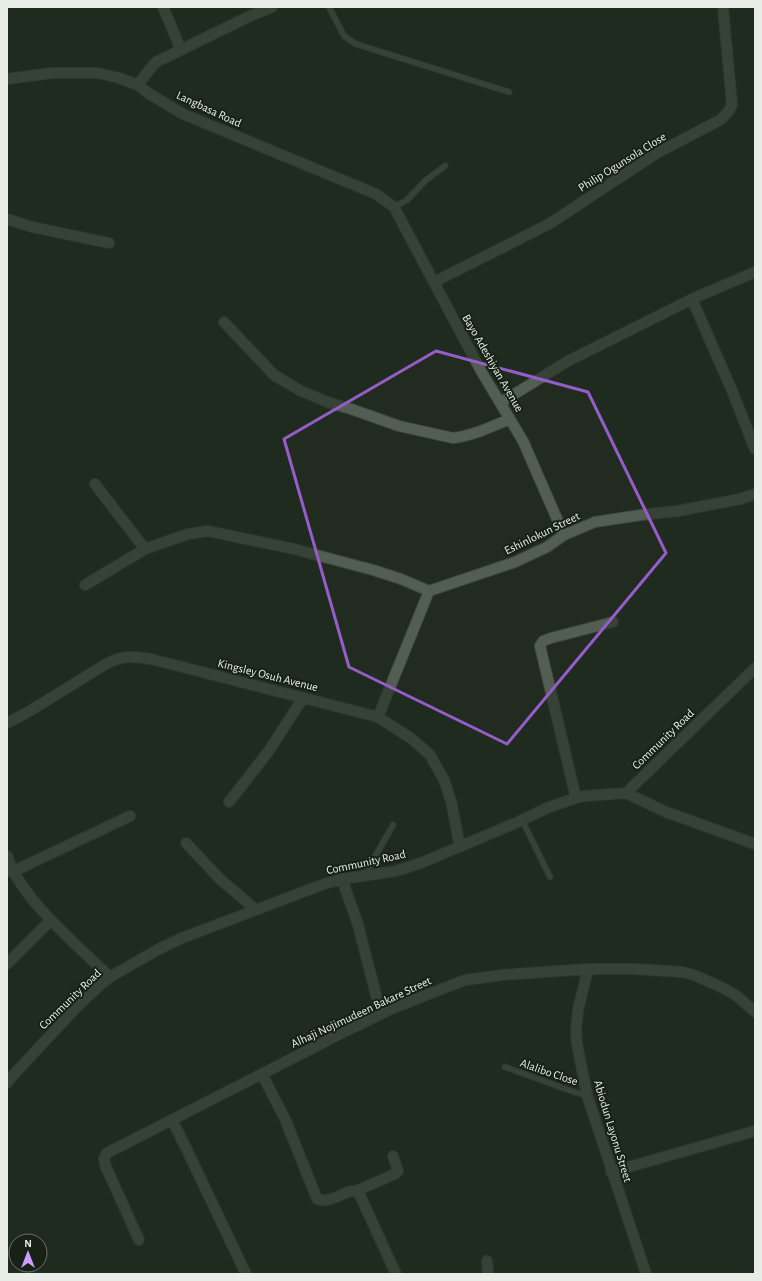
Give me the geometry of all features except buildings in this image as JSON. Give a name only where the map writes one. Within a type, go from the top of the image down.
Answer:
[{"type":"street","points":[[163,7],[181,50]]},
{"type":"street","points":[[138,85],[156,62],[250,16],[272,7]]},
{"type":"street","name":"Philip Ogunsola Close","points":[[434,282],[549,224],[657,153],[720,120],[728,112],[732,104],[723,7]]},
{"type":"street","name":"Langbasa Road","points":[[7,79],[51,73],[98,73],[119,78],[138,85],[183,114],[376,194],[394,207]]},
{"type":"street","name":"Bayo Adeshiyan Avenue","points":[[394,207],[478,365],[523,441],[564,535]]},
{"type":"street","points":[[7,220],[109,242]]},
{"type":"street","points":[[500,403],[568,361],[692,299],[755,272]]},
{"type":"street","points":[[692,299],[734,392],[755,449]]},
{"type":"street","points":[[224,322],[274,375],[301,391],[330,403],[351,408],[399,426],[454,438],[488,428],[510,419]]},
{"type":"street","points":[[95,484],[145,549]]},
{"type":"street","name":"Eshinlokun Street","points":[[429,591],[515,562],[547,547],[564,535],[595,522],[678,511],[740,499],[755,494]]},
{"type":"street","points":[[85,585],[145,549],[200,531],[219,532],[294,549],[373,570],[401,579],[429,591],[378,717]]},
{"type":"street","points":[[576,798],[540,646],[543,641],[551,638],[613,622]]},
{"type":"street","name":"Kingsley Osuh Avenue","points":[[7,723],[28,712],[95,670],[117,658],[127,656],[151,659],[378,717],[412,739],[430,755],[444,780],[451,801],[460,848]]},
{"type":"street","name":"Community Road","points":[[7,1083],[74,1010],[110,977],[159,949],[182,938],[306,890],[342,879],[396,871],[460,848],[547,808],[576,798],[626,793],[755,668]]},
{"type":"street","points":[[229,802],[268,752],[303,698]]},
{"type":"street","points":[[626,793],[666,812],[755,844]]},
{"type":"street","points":[[12,872],[130,816]]},
{"type":"street","points":[[186,843],[220,879],[256,910]]},
{"type":"street","points":[[7,856],[12,872],[32,899],[51,920],[110,977]]},
{"type":"street","points":[[342,879],[358,926],[382,1014]]},
{"type":"street","points":[[7,964],[51,920]]},
{"type":"street","name":"Alhaji Nojimudeen Bakare Street","points":[[139,1240],[106,1167],[104,1158],[109,1151],[382,1014],[436,990],[465,980],[502,975],[588,968],[668,971],[694,975],[719,986],[737,996],[755,1012]]},
{"type":"street","name":"Abiodun Layonu Street","points":[[588,968],[582,988],[578,1010],[576,1031],[577,1044],[587,1094],[611,1172],[646,1274]]},
{"type":"street","points":[[262,1074],[285,1119],[317,1199],[331,1199],[349,1191],[356,1191],[395,1174],[398,1171],[393,1156]]},
{"type":"street","points":[[172,1120],[246,1274]]},
{"type":"street","points":[[611,1172],[755,1131]]},
{"type":"street","points":[[356,1191],[361,1197],[396,1274]]},
{"type":"street","points":[[487,1261],[488,1274]]},
{"type":"lane","points":[[329,7],[344,36],[356,44],[509,92]]},
{"type":"lane","points":[[394,207],[407,200],[426,180],[445,166]]},
{"type":"lane","points":[[522,820],[550,877]]},
{"type":"lane","points":[[363,876],[393,825]]},
{"type":"lane","name":"Alalibo Close","points":[[505,1067],[577,1093],[587,1094]]},
{"type":"highlighted area","points":[[436,351],[588,392],[666,553],[507,744],[349,667],[284,439]]}]
